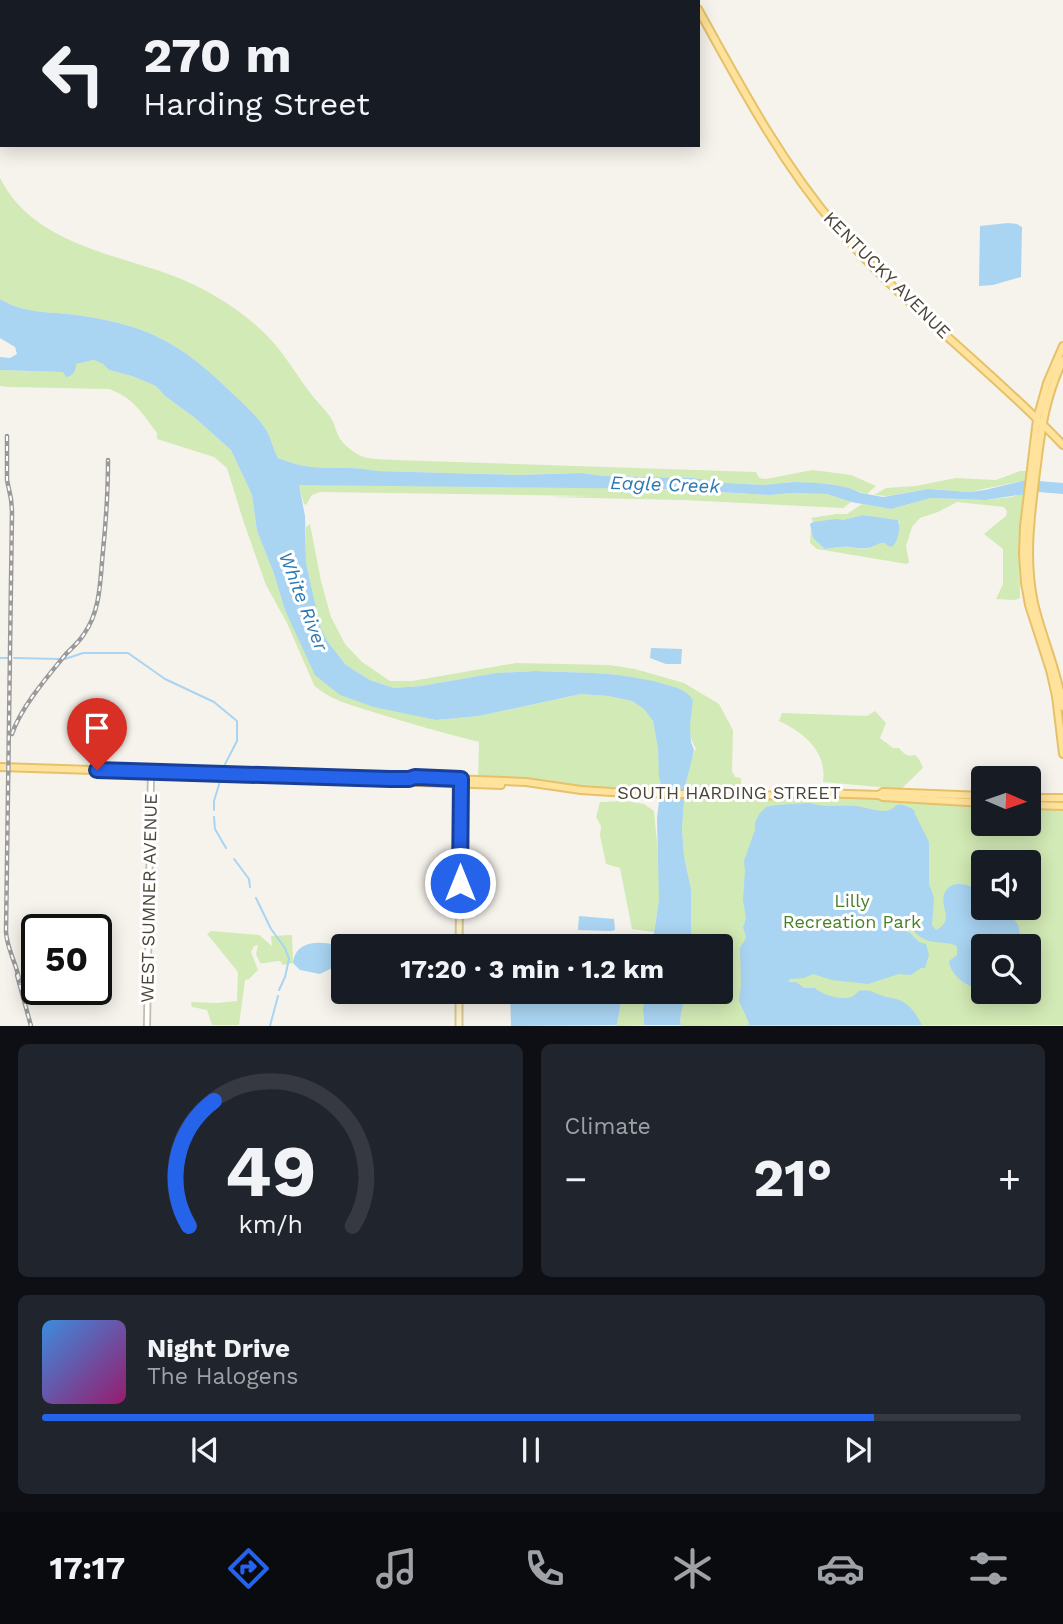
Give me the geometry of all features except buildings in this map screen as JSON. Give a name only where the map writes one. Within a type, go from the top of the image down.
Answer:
[{"type":"main road","name":"KENTUCKY AVENUE","points":[[700,13],[770,136],[794,173],[829,218],[883,276],[1063,445]]},
{"type":"main road","points":[[1063,346],[1045,388],[1028,540],[1030,578],[1037,612],[1056,671],[1063,707]]},
{"type":"main road","points":[[1040,421],[1063,360]]},
{"type":"main road","points":[[1030,504],[1023,541],[1025,581],[1031,611],[1054,685],[1063,754]]},
{"type":"main road","points":[[0,767],[151,771]]},
{"type":"main road","name":"SOUTH HARDING STREET","points":[[151,771],[409,779],[418,782],[526,782],[591,791],[765,796],[830,793],[971,802]]},
{"type":"main road","points":[[459,934],[461,782]]},
{"type":"main road","name":"SOUTH HARDING STREET","points":[[879,795],[883,792],[971,795]]},
{"type":"main road","points":[[1041,798],[1063,799]]},
{"type":"main road","points":[[1041,805],[1063,806]]},
{"type":"main road","points":[[458,1026],[459,1004]]},
{"type":"street","name":"WEST SUMNER AVENUE","points":[[147,1026],[151,771]]},
{"type":"green space","points":[[0,178],[14,200],[52,231],[99,252],[185,280],[239,311],[273,342],[328,414],[341,440],[362,456],[395,460],[756,472],[759,478],[766,479],[813,470],[851,475],[876,486],[867,494],[835,485],[794,482],[763,485],[693,478],[582,473],[517,475],[375,471],[312,467],[286,461],[278,458],[265,428],[245,405],[198,363],[165,341],[147,332],[107,320],[30,310],[0,299]]},
{"type":"green space","points":[[94,360],[109,370],[156,386],[231,450],[252,495],[257,531],[285,610],[298,636],[408,713],[436,720],[479,716],[581,694],[632,701],[644,709],[653,721],[661,789],[594,787],[529,779],[478,777],[479,742],[350,705],[320,690],[314,685],[287,623],[266,585],[227,468],[214,457],[157,439],[157,433],[137,407],[109,389],[0,386],[0,370],[64,372],[76,364]]},
{"type":"green space","points":[[1026,471],[1026,480],[969,492],[928,489],[887,496],[874,495],[886,488],[916,486],[956,478],[996,480]]},
{"type":"green space","points":[[299,485],[827,494],[851,502],[843,508],[546,497],[592,496],[320,492],[312,495],[306,505]]},
{"type":"green space","points":[[1025,493],[1019,537],[1020,598],[1015,600],[996,599],[1003,584],[1003,549],[984,534],[1006,516],[1004,507],[957,502],[920,518],[912,527],[906,546],[909,562],[907,564],[817,549],[810,543],[811,528],[813,538],[825,549],[865,549],[885,543],[900,523],[898,520],[863,515],[843,520],[813,522],[811,518],[847,514],[862,504],[891,509],[931,498],[986,500]]},
{"type":"green space","points":[[310,524],[331,617],[345,644],[362,662],[390,681],[412,681],[516,663],[609,665],[635,669],[684,683],[719,704],[733,730],[732,771],[735,777],[741,778],[741,790],[685,790],[690,761],[696,748],[690,731],[693,700],[678,688],[619,675],[535,671],[496,673],[394,688],[370,680],[346,665],[321,629],[306,563],[306,527]]},
{"type":"green space","points":[[875,711],[886,723],[880,738],[893,748],[899,748],[910,756],[915,755],[923,768],[901,789],[823,782],[818,753],[797,731],[779,721],[782,713],[867,716]]},
{"type":"green space","name":"Lilly Recreation Park","points":[[845,796],[971,803],[971,836],[1041,836],[1041,809],[1063,810],[1063,1025],[681,1026],[683,1004],[733,1004],[733,934],[691,934],[691,889],[682,829],[684,797],[776,799]]},
{"type":"green space","points":[[626,801],[644,804],[654,811],[659,899],[654,932],[632,929],[620,868],[606,864],[600,835],[601,826],[596,817],[600,802]]},
{"type":"green space","points":[[211,931],[259,935],[272,946],[271,936],[292,935],[293,963],[260,963],[256,954],[258,945],[254,946],[251,952],[258,970],[245,980],[239,1025],[212,1025],[207,1010],[192,1007],[191,1002],[237,1001],[238,972],[207,934]]},
{"type":"green space","points":[[621,1004],[644,1004],[644,1025],[617,1026]]},
{"type":"water","points":[[1008,223],[1022,227],[1021,277],[979,286],[980,226]]},
{"type":"water","points":[[0,299],[20,308],[107,320],[147,332],[198,363],[250,410],[267,432],[278,458],[303,466],[517,475],[582,473],[693,478],[763,485],[817,483],[883,497],[928,489],[969,492],[1026,480],[1063,483],[1063,494],[1038,492],[986,500],[931,498],[891,509],[851,502],[827,494],[770,495],[672,489],[299,485],[305,516],[306,563],[321,629],[346,665],[370,680],[394,688],[496,673],[594,673],[653,681],[678,688],[693,700],[690,726],[694,750],[685,787],[682,829],[691,889],[691,934],[654,934],[659,899],[657,818],[661,785],[653,721],[644,709],[632,701],[581,694],[479,716],[436,720],[374,707],[340,695],[315,675],[285,610],[257,531],[252,495],[231,450],[156,386],[109,370],[94,360],[76,364],[74,373],[66,377],[63,372],[0,370],[0,357],[10,358],[17,354],[15,347],[0,338]]},
{"type":"water","points":[[863,515],[898,520],[898,534],[892,547],[880,543],[865,548],[825,549],[813,538],[810,524],[813,522],[843,520]]},
{"type":"water","points":[[651,648],[682,649],[681,664],[666,664],[650,658]]},
{"type":"water","points":[[810,803],[884,811],[902,805],[914,810],[929,842],[929,884],[934,898],[932,925],[936,930],[945,922],[943,900],[947,889],[962,884],[971,886],[971,920],[1015,920],[1019,934],[971,934],[971,986],[961,980],[950,966],[949,961],[957,955],[957,946],[928,941],[899,924],[896,926],[926,944],[929,955],[925,968],[911,975],[899,974],[868,984],[832,980],[813,974],[790,979],[788,982],[796,982],[804,988],[815,988],[837,997],[852,997],[859,991],[866,990],[896,999],[909,1006],[922,1025],[748,1025],[739,1001],[740,948],[746,937],[743,928],[746,918],[743,900],[744,861],[760,813],[766,807]]},
{"type":"water","points":[[579,916],[614,919],[615,930],[578,930]]},
{"type":"water","points":[[331,944],[331,968],[320,974],[300,970],[293,963],[295,955],[304,946]]},
{"type":"water","points":[[510,1004],[621,1004],[617,1025],[511,1026]]},
{"type":"water","points":[[644,1004],[683,1004],[681,1025],[644,1025]]},
{"type":"waterway","points":[[65,659],[83,653],[128,653],[165,679],[214,702],[237,721],[237,741],[223,768]]},
{"type":"waterway","points":[[0,658],[9,658]]},
{"type":"waterway","points":[[14,658],[60,659]]},
{"type":"waterway","points":[[214,810],[221,778]]},
{"type":"waterway","points":[[214,817],[215,829],[226,848]]},
{"type":"waterway","points":[[234,859],[249,879],[250,887]]},
{"type":"waterway","points":[[256,898],[289,959],[279,990]]},
{"type":"waterway","points":[[270,1026],[278,996]]},
{"type":"railway","points":[[7,436],[7,480],[12,511],[6,932],[20,984]]},
{"type":"railway","points":[[12,734],[28,703],[82,637],[94,615],[101,573],[108,460]]},
{"type":"railway","points":[[17,975],[31,1026]]},
{"type":"route","points":[[97,770],[461,779],[460,883]]},
{"type":"water label","name":"Eagle Creek","points":[[665,484]]},
{"type":"water label","name":"White River","points":[[304,601]]}]
